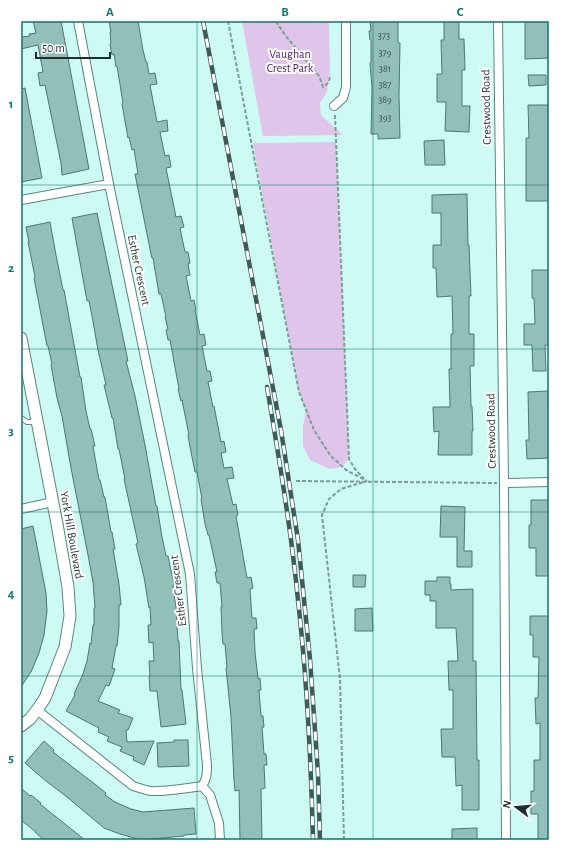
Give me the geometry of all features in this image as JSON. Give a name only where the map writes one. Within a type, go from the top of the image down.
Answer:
[{"type":"street","name":"Esther Crescent","points":[[78,21],[109,184],[190,574],[197,668],[207,765],[206,782],[202,786]]},
{"type":"street","points":[[334,106],[343,98],[346,87],[346,21]]},
{"type":"street","name":"Crestwood Road","points":[[498,21],[504,483],[506,840]]},
{"type":"street","points":[[21,200],[109,184]]},
{"type":"street","name":"York Hill Boulevard","points":[[21,338],[38,421],[68,587],[70,616],[65,647],[45,698],[30,719],[21,726]]},
{"type":"street","points":[[504,483],[549,482]]},
{"type":"street","points":[[21,509],[53,502]]},
{"type":"street","points":[[37,710],[133,786],[152,791],[202,786],[210,795],[219,823],[220,840]]},
{"type":"lane","points":[[21,418],[27,422],[38,421]]},
{"type":"path","points":[[228,21],[299,392],[314,430],[330,455],[346,470],[367,481]]},
{"type":"path","points":[[277,21],[285,35],[319,76],[323,87],[328,83],[331,75]]},
{"type":"path","points":[[334,106],[349,459],[355,469],[367,481]]},
{"type":"path","points":[[296,481],[504,483]]},
{"type":"path","points":[[344,840],[340,679],[322,515],[329,499],[341,489],[367,481]]},
{"type":"green space","name":"Vaughan Crest Park","points":[[242,21],[329,21],[330,72],[327,92],[320,103],[321,115],[343,135],[263,136]]},
{"type":"green space","points":[[336,142],[349,459],[342,467],[330,469],[310,460],[303,446],[303,427],[306,409],[299,392],[253,143]]},
{"type":"building","points":[[33,21],[61,21],[89,169],[62,175],[61,163],[45,85],[40,86],[38,73],[43,72],[38,45],[21,49],[21,37],[30,36],[29,34],[36,33]]},
{"type":"building","points":[[109,21],[138,21],[149,74],[155,73],[157,84],[150,85],[157,122],[167,120],[168,131],[160,132],[165,156],[169,155],[171,167],[166,168],[176,217],[181,216],[184,227],[180,228],[185,252],[188,252],[190,263],[188,264],[190,275],[186,276],[191,301],[194,300],[200,335],[204,334],[206,345],[202,346],[207,371],[210,371],[212,381],[208,382],[221,442],[224,441],[226,452],[221,453],[224,468],[232,467],[234,478],[227,479],[233,505],[236,504],[238,515],[236,516],[247,578],[251,577],[253,588],[250,589],[252,618],[256,618],[257,629],[254,629],[255,652],[258,679],[260,678],[261,690],[259,690],[261,716],[263,716],[264,727],[262,727],[264,754],[266,754],[267,765],[264,765],[265,788],[261,789],[262,840],[240,840],[239,790],[235,791],[227,668],[225,644],[223,644],[222,633],[220,583],[217,583],[215,572],[217,572],[209,535],[205,524],[197,472],[195,472],[182,400],[181,401],[178,389],[170,340],[168,340],[166,330],[168,329],[166,317],[161,294],[159,294],[135,174],[138,174],[134,149],[132,150],[129,137],[128,138],[117,66],[116,67],[114,54],[112,55],[110,44],[111,32]]},
{"type":"building","points":[[370,21],[398,21],[398,43],[400,43],[400,138],[378,139],[378,134],[371,134],[372,88],[370,63],[371,40],[369,31],[371,31]]},
{"type":"building","points":[[444,21],[459,21],[459,39],[464,39],[465,70],[462,70],[462,106],[470,106],[469,132],[445,131],[446,102],[437,102],[437,74],[442,74],[441,40],[444,40]]},
{"type":"building","points":[[525,21],[549,21],[549,58],[525,59]]},
{"type":"building","points":[[528,75],[546,75],[546,85],[529,86]]},
{"type":"building","points":[[25,88],[42,178],[21,182],[21,89]]},
{"type":"building","points":[[528,105],[549,105],[549,201],[526,201],[526,138],[529,138]]},
{"type":"building","points":[[444,140],[445,165],[425,165],[424,141]]},
{"type":"building","points":[[467,194],[471,296],[469,296],[469,334],[474,334],[474,366],[470,366],[473,431],[472,455],[438,455],[439,431],[434,432],[433,407],[450,407],[449,369],[451,369],[451,334],[453,334],[452,296],[437,297],[436,268],[433,268],[433,245],[441,245],[441,213],[432,213],[432,195]]},
{"type":"building","points":[[97,213],[128,361],[126,361],[145,445],[162,537],[166,556],[168,556],[174,585],[179,641],[181,690],[186,724],[161,727],[157,691],[150,691],[149,661],[154,661],[153,642],[149,643],[148,625],[151,625],[150,607],[149,608],[144,577],[136,544],[138,543],[113,418],[104,385],[106,385],[89,301],[87,301],[72,218]]},
{"type":"building","points":[[50,222],[81,377],[86,411],[95,446],[93,446],[99,480],[105,497],[112,532],[115,549],[113,549],[119,584],[121,605],[119,605],[117,646],[112,668],[115,669],[109,686],[106,685],[98,701],[120,710],[118,713],[133,718],[128,730],[126,730],[127,742],[154,741],[144,765],[133,760],[134,757],[120,751],[122,747],[107,741],[109,737],[98,732],[99,728],[66,711],[75,695],[74,694],[87,661],[94,625],[95,608],[93,582],[62,416],[57,398],[52,364],[47,346],[34,278],[26,227]]},
{"type":"building","points":[[532,270],[549,270],[549,345],[545,345],[546,371],[533,371],[532,345],[524,345],[524,324],[535,324],[534,298],[532,298]]},
{"type":"building","points":[[548,391],[549,458],[527,459],[526,440],[529,440],[528,392]]},
{"type":"building","points":[[531,500],[549,500],[549,576],[536,576],[536,548],[529,548]]},
{"type":"building","points":[[441,506],[465,507],[464,551],[472,551],[472,567],[457,567],[457,537],[440,537]]},
{"type":"building","points":[[33,526],[46,593],[47,611],[44,635],[39,653],[31,672],[21,687],[21,529]]},
{"type":"building","points":[[353,575],[366,575],[365,587],[353,587]]},
{"type":"building","points":[[437,577],[450,577],[451,590],[473,589],[473,661],[476,661],[479,810],[462,810],[462,785],[456,786],[455,757],[442,757],[441,729],[453,729],[453,690],[449,690],[448,661],[458,661],[456,628],[436,628],[436,601],[430,601],[430,595],[425,595],[425,581],[437,581]]},
{"type":"building","points":[[372,608],[373,631],[355,631],[355,609]]},
{"type":"building","points":[[530,616],[549,616],[549,840],[538,840],[538,814],[531,814],[531,791],[534,791],[534,760],[540,760],[540,723],[536,724],[535,698],[538,698],[539,657],[533,657],[533,635],[530,635]]},
{"type":"building","points":[[174,740],[188,740],[189,766],[158,767],[157,743],[174,742]]},
{"type":"building","points":[[44,741],[54,750],[53,752],[106,793],[105,795],[115,802],[131,809],[143,812],[194,808],[196,834],[141,840],[104,828],[25,763]]},
{"type":"building","points":[[21,788],[85,840],[44,840],[21,820]]},
{"type":"building","points":[[477,828],[477,840],[452,840],[452,829]]},
{"type":"railway","points":[[203,21],[281,430],[298,540],[310,659],[318,773],[320,840]]},
{"type":"railway","points":[[267,387],[288,520],[301,630],[308,720],[313,840]]}]
